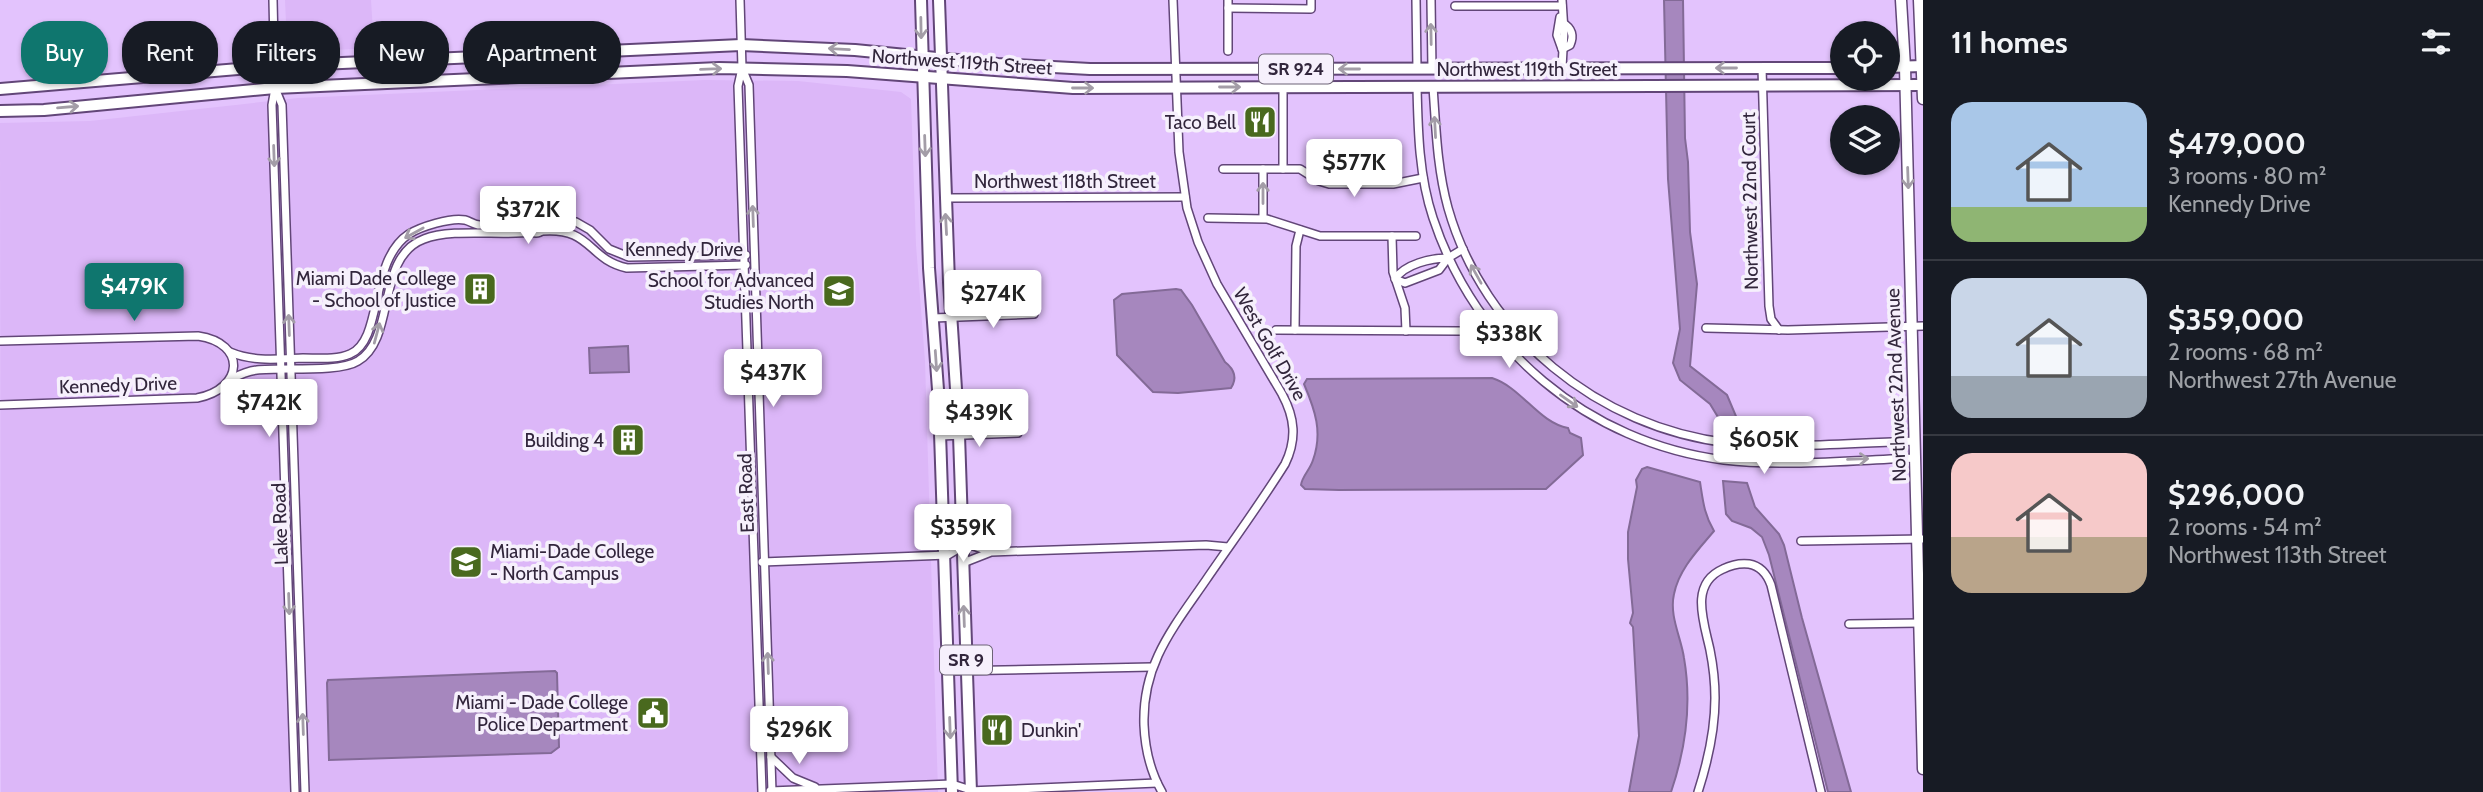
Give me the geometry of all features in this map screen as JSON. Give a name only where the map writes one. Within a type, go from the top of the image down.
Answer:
[{"type":"main road","name":"SR 9","points":[[921,0],[929,268],[939,436],[952,788]]},
{"type":"main road","name":"Northwest 22nd Avenue","points":[[1901,0],[1918,326],[1915,440],[1920,539],[1923,769]]},
{"type":"main road","points":[[1919,0],[1923,99]]},
{"type":"main road","name":"SR 9","points":[[941,3],[945,198],[959,435],[969,791]]},
{"type":"main road","name":"Northwest 119th Street","points":[[340,63],[741,45],[855,50],[1044,67],[1176,70],[1830,68]]},
{"type":"main road","points":[[1900,67],[1923,66]]},
{"type":"main road","name":"Northwest 119th Street","points":[[0,111],[275,88],[742,68],[848,71],[1053,87],[1923,85]]},
{"type":"main road","points":[[1417,69],[1417,87]]},
{"type":"main road","points":[[1432,69],[1433,87]]},
{"type":"main road","name":"Northwest 119th Street","points":[[0,89],[232,70]]},
{"type":"street","name":"Lake Road","points":[[273,0],[274,21]]},
{"type":"street","name":"East Road","points":[[740,0],[742,68],[738,86],[762,792]]},
{"type":"street","name":"West Golf Drive","points":[[1162,792],[1149,760],[1144,730],[1145,695],[1152,667],[1176,623],[1287,459],[1293,443],[1293,422],[1282,394],[1209,268],[1185,197],[1179,144],[1173,0]]},
{"type":"street","points":[[1228,51],[1228,4],[1311,9],[1311,0]]},
{"type":"street","points":[[1416,0],[1417,69]]},
{"type":"street","points":[[1430,0],[1432,69]]},
{"type":"street","points":[[1454,6],[1562,3]]},
{"type":"street","points":[[1562,3],[1563,23],[1570,28],[1572,37],[1570,45],[1562,49]]},
{"type":"street","points":[[1562,3],[1557,35],[1562,49],[1562,68]]},
{"type":"street","name":"East Road","points":[[742,68],[748,85],[772,792]]},
{"type":"street","name":"Northwest 22nd Court","points":[[1762,68],[1769,306],[1771,320],[1779,330]]},
{"type":"street","name":"Lake Road","points":[[275,84],[272,105],[295,792]]},
{"type":"street","points":[[1283,87],[1283,169]]},
{"type":"street","points":[[1417,87],[1418,135],[1423,178],[1433,219],[1448,258],[1481,315],[1522,364],[1544,383],[1578,408],[1633,437],[1688,453],[1745,461],[1916,458]]},
{"type":"street","points":[[1433,87],[1442,183],[1463,249],[1492,301],[1528,345],[1583,391],[1632,417],[1687,435],[1735,443],[1915,440]]},
{"type":"street","name":"Lake Road","points":[[275,88],[282,105],[305,792]]},
{"type":"street","points":[[1223,169],[1300,169],[1328,184],[1402,184],[1423,178]]},
{"type":"street","points":[[1263,169],[1263,218]]},
{"type":"street","name":"Northwest 118th Street","points":[[945,198],[1185,197]]},
{"type":"street","name":"Kennedy Drive","points":[[0,341],[191,335],[211,339],[223,345],[229,352],[256,360],[344,357],[358,350],[366,340],[385,266],[400,241],[411,232],[424,227],[461,220],[479,225],[518,224],[533,215],[576,222],[594,233],[609,249],[629,257],[754,255]]},
{"type":"street","points":[[542,218],[545,224],[542,230]]},
{"type":"street","points":[[1208,218],[1263,218],[1320,236],[1416,236]]},
{"type":"street","points":[[527,221],[527,228],[532,232]]},
{"type":"street","points":[[444,223],[446,235]]},
{"type":"street","name":"Kennedy Drive","points":[[0,405],[197,398],[218,391],[231,379],[252,371],[346,366],[364,358],[375,343],[401,257],[420,240],[446,235],[561,230],[582,238],[609,262],[627,268],[754,265]]},
{"type":"street","points":[[1295,330],[1296,246],[1300,230]]},
{"type":"street","points":[[1392,236],[1395,279],[1405,308],[1406,331]]},
{"type":"street","points":[[1395,279],[1405,283],[1439,270],[1448,258],[1463,249]]},
{"type":"street","points":[[1395,279],[1400,272],[1433,258],[1448,258]]},
{"type":"street","points":[[1408,268],[1408,274],[1413,280]]},
{"type":"street","points":[[933,318],[1034,314]]},
{"type":"street","points":[[1706,328],[1779,330],[1918,326]]},
{"type":"street","points":[[1276,330],[1460,331]]},
{"type":"street","points":[[229,352],[234,365],[231,379]]},
{"type":"street","points":[[939,436],[1018,433]]},
{"type":"street","points":[[1801,541],[1920,539]]},
{"type":"street","points":[[755,562],[943,556],[954,553],[962,542],[990,552]]},
{"type":"street","points":[[962,563],[990,552],[1206,545],[1228,547]]},
{"type":"street","points":[[1698,792],[1710,751],[1715,699],[1713,665],[1701,610],[1702,596],[1707,582],[1714,574],[1740,564],[1757,566],[1769,579],[1821,792]]},
{"type":"street","points":[[1849,624],[1920,623]]},
{"type":"street","points":[[948,671],[1152,667]]},
{"type":"street","points":[[771,756],[793,778],[819,788]]},
{"type":"street","points":[[762,792],[819,788],[952,788],[969,791],[1157,783]]},
{"type":"shaded area","points":[[285,0],[371,0],[372,21],[354,21],[354,49],[340,50],[340,21],[286,21]]},
{"type":"shaded area","points":[[1664,0],[1683,0],[1685,138],[1690,232],[1697,284],[1690,366],[1727,395],[1738,421],[1736,423],[1721,422],[1710,404],[1680,380],[1673,363],[1680,329],[1668,179]]},
{"type":"shaded area","name":"Miami-Dade College - North Campus","points":[[705,80],[798,81],[901,92],[911,99],[916,245],[925,361],[938,792],[1,792],[0,123],[90,121],[298,98]]},
{"type":"shaded area","points":[[1181,290],[1192,305],[1225,362],[1233,370],[1235,377],[1231,388],[1178,393],[1153,392],[1117,355],[1114,300],[1122,294]]},
{"type":"shaded area","points":[[628,346],[629,372],[590,373],[589,348]]},
{"type":"shaded area","points":[[1492,378],[1512,389],[1548,419],[1568,428],[1570,433],[1581,438],[1583,455],[1546,489],[1339,490],[1305,489],[1301,485],[1313,460],[1317,440],[1314,412],[1304,384],[1307,379]]},
{"type":"shaded area","points":[[1647,467],[1700,482],[1706,513],[1714,531],[1685,568],[1674,594],[1674,618],[1683,650],[1686,675],[1687,709],[1684,742],[1671,792],[1629,792],[1639,736],[1633,627],[1630,623],[1633,613],[1628,532],[1636,480],[1642,469]]},
{"type":"shaded area","points":[[1723,481],[1747,483],[1755,507],[1779,534],[1784,545],[1851,792],[1828,792],[1769,555],[1762,537],[1751,528],[1732,521],[1726,514]]},
{"type":"shaded area","points":[[555,671],[559,747],[551,753],[329,760],[328,680]]},
{"type":"place","name":"Taco Bell","points":[[1260,122]]},
{"type":"place","name":"Miami Dade College - School of Justice","points":[[480,289]]},
{"type":"place","name":"School for Advanced Studies North","points":[[839,291]]},
{"type":"place","name":"Building 4","points":[[628,440]]},
{"type":"place","name":"Miami-Dade College - North Campus","points":[[466,562]]},
{"type":"place","name":"Miami - Dade College Police Department","points":[[653,713]]},
{"type":"place","name":"Dunkin'","points":[[997,730]]}]
